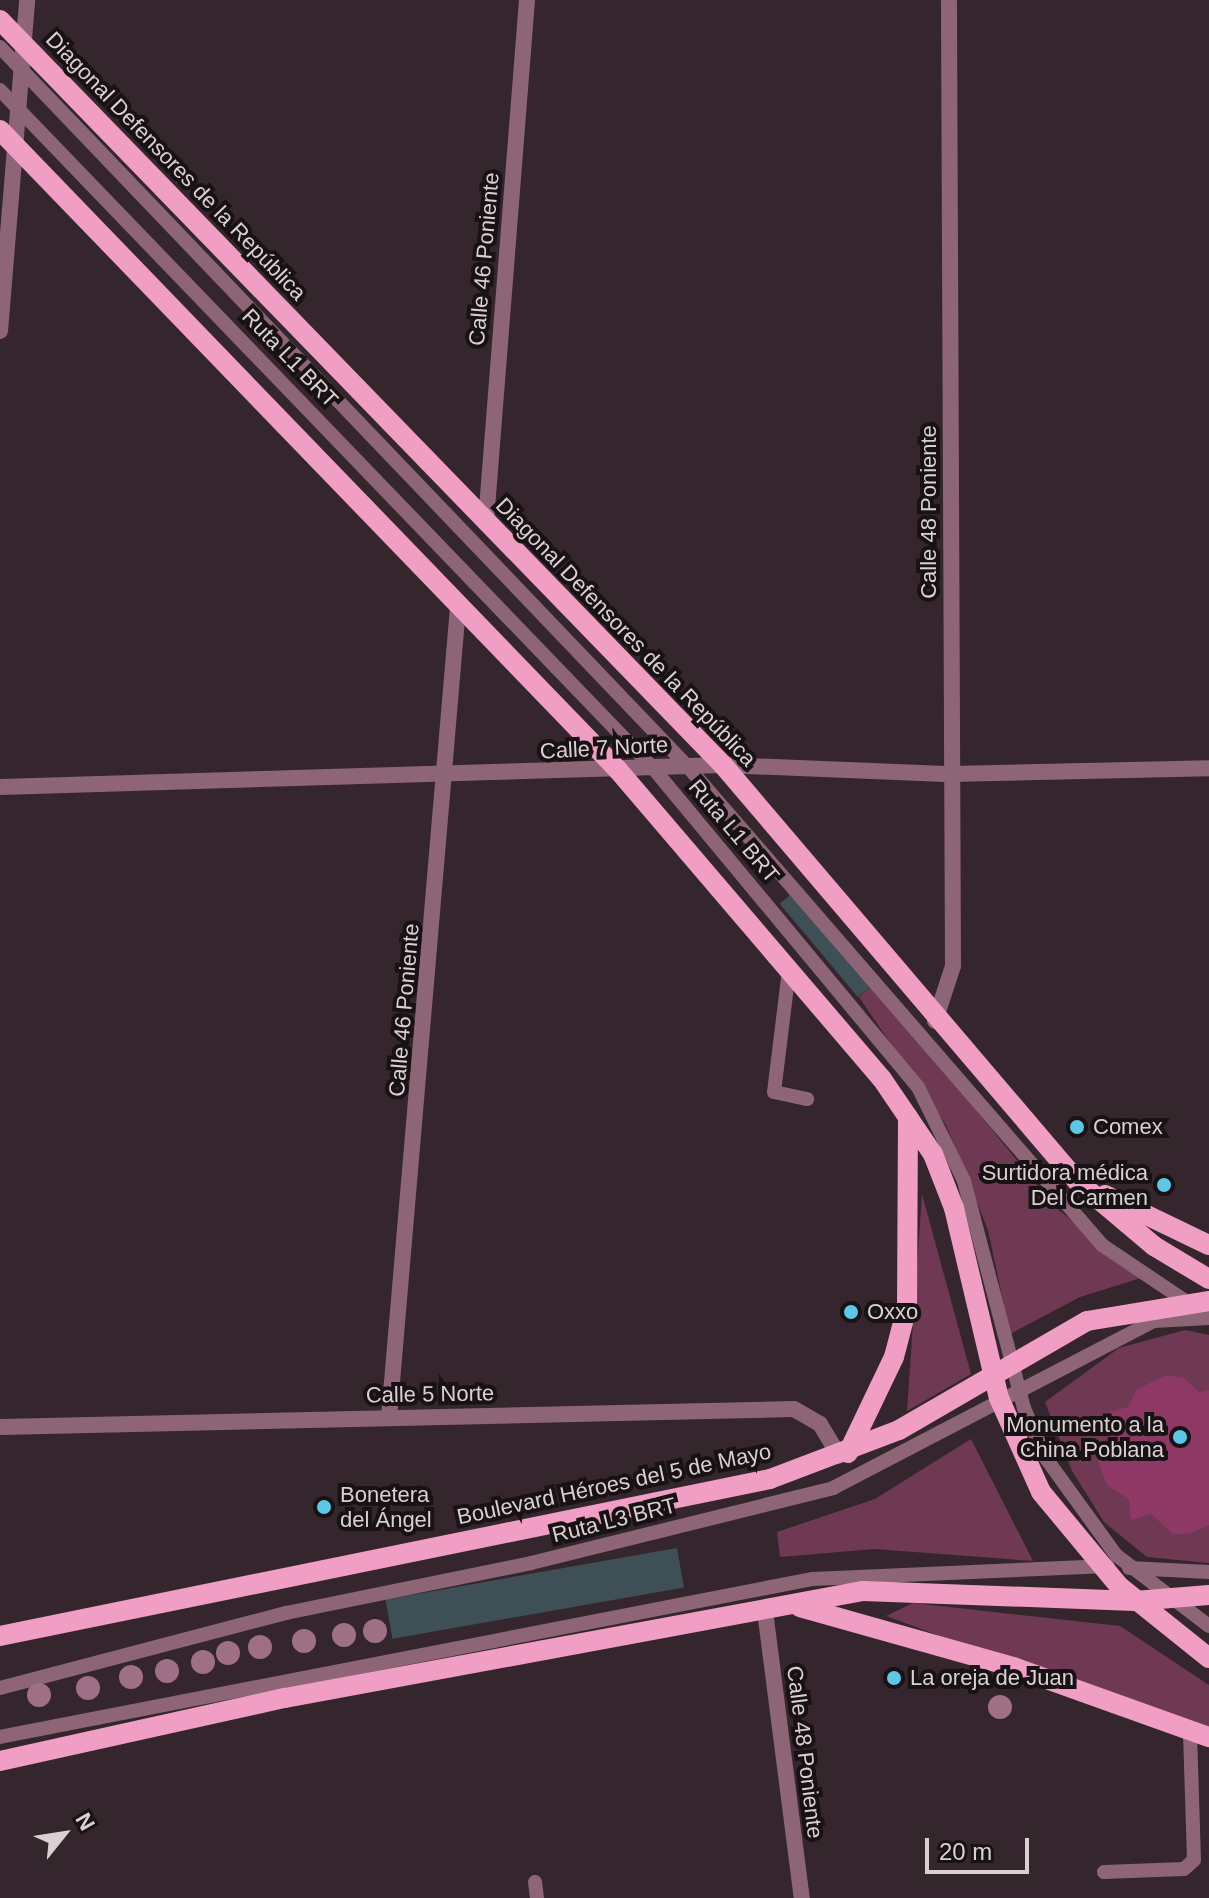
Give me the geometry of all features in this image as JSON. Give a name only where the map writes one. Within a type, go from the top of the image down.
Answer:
[{"type":"main road","name":"Diagonal Defensores de la República","points":[[0,20],[723,765],[935,1021],[1077,1181],[1154,1246],[1209,1279]]},
{"type":"main road","points":[[0,130],[618,770],[789,970],[908,1117],[933,1154],[954,1208],[999,1398],[1041,1492],[1098,1565],[1135,1601],[1209,1658]]},
{"type":"main road","points":[[844,1454],[894,1357],[907,1307],[908,1117]]},
{"type":"main road","points":[[1077,1181],[1209,1245]]},
{"type":"main road","name":"Boulevard Héroes del 5 de Mayo","points":[[0,1636],[770,1479],[844,1454],[1087,1321],[1209,1301]]},
{"type":"main road","points":[[0,1761],[596,1636],[905,1587],[1135,1601],[1209,1595]]},
{"type":"main road","points":[[792,1605],[1013,1667],[1200,1733]]},
{"type":"street","points":[[0,331],[20,149],[27,0]]},
{"type":"street","name":"Calle 46 Poniente","points":[[486,521],[527,0]]},
{"type":"street","name":"Calle 48 Poniente","points":[[935,1021],[953,966],[949,0]]},
{"type":"street","name":"Calle 46 Poniente","points":[[389,1417],[447,777],[458,607]]},
{"type":"street","name":"Calle 7 Norte","points":[[0,787],[447,777],[723,765],[951,774],[1209,768]]},
{"type":"street","name":"Calle 5 Norte","points":[[0,1427],[794,1409],[820,1424],[844,1454]]},
{"type":"street","name":"Calle 48 Poniente","points":[[765,1611],[802,1898]]},
{"type":"lane","name":"Ruta L1 BRT","points":[[0,47],[688,767],[1102,1245],[1209,1318]]},
{"type":"lane","name":"Ruta L1 BRT","points":[[0,90],[653,768],[918,1087],[964,1181],[1020,1388],[1059,1482],[1130,1568],[1209,1626]]},
{"type":"lane","points":[[789,970],[774,1092],[807,1099]]},
{"type":"lane","name":"Ruta L3 BRT","points":[[0,1688],[833,1488],[999,1398],[1154,1321],[1209,1318]]},
{"type":"lane","points":[[0,1737],[812,1579],[1098,1565],[1209,1572]]},
{"type":"lane","points":[[1104,1872],[1184,1869],[1194,1860],[1200,1733]]},
{"type":"lane","points":[[535,1882],[537,1898]]},
{"type":"shaded area","points":[[874,984],[1053,1205],[1141,1278],[1080,1297],[1010,1334],[988,1230],[946,1125],[859,997]]},
{"type":"shaded area","points":[[922,1194],[971,1374],[907,1411]]},
{"type":"shaded area","points":[[1185,1330],[1209,1335],[1209,1563],[1147,1557],[1104,1522],[1072,1471],[1045,1402],[1119,1348]]},
{"type":"shaded area","points":[[1167,1375],[1184,1378],[1199,1392],[1209,1390],[1209,1525],[1189,1534],[1173,1534],[1151,1514],[1131,1520],[1129,1499],[1107,1485],[1098,1461],[1114,1433],[1110,1412],[1128,1407],[1137,1389]]},
{"type":"shaded area","points":[[971,1439],[1033,1561],[874,1549],[780,1557],[777,1532],[875,1499]]},
{"type":"shaded area","points":[[913,1603],[1120,1626],[1209,1685],[1209,1735],[886,1616]]},
{"type":"building","points":[[795,891],[873,984],[858,997],[780,904]]},
{"type":"building","points":[[677,1548],[684,1587],[392,1639],[385,1599]]},
{"type":"place","name":"Comex","points":[[1077,1127]]},
{"type":"place","name":"Surtidora médica Del Carmen","points":[[1164,1185]]},
{"type":"place","name":"Oxxo","points":[[851,1312]]},
{"type":"place","name":"Monumento a la China Poblana","points":[[1180,1437]]},
{"type":"place","name":"Bonetera del Ángel","points":[[324,1507]]},
{"type":"place","name":"La oreja de Juan","points":[[894,1678]]}]
